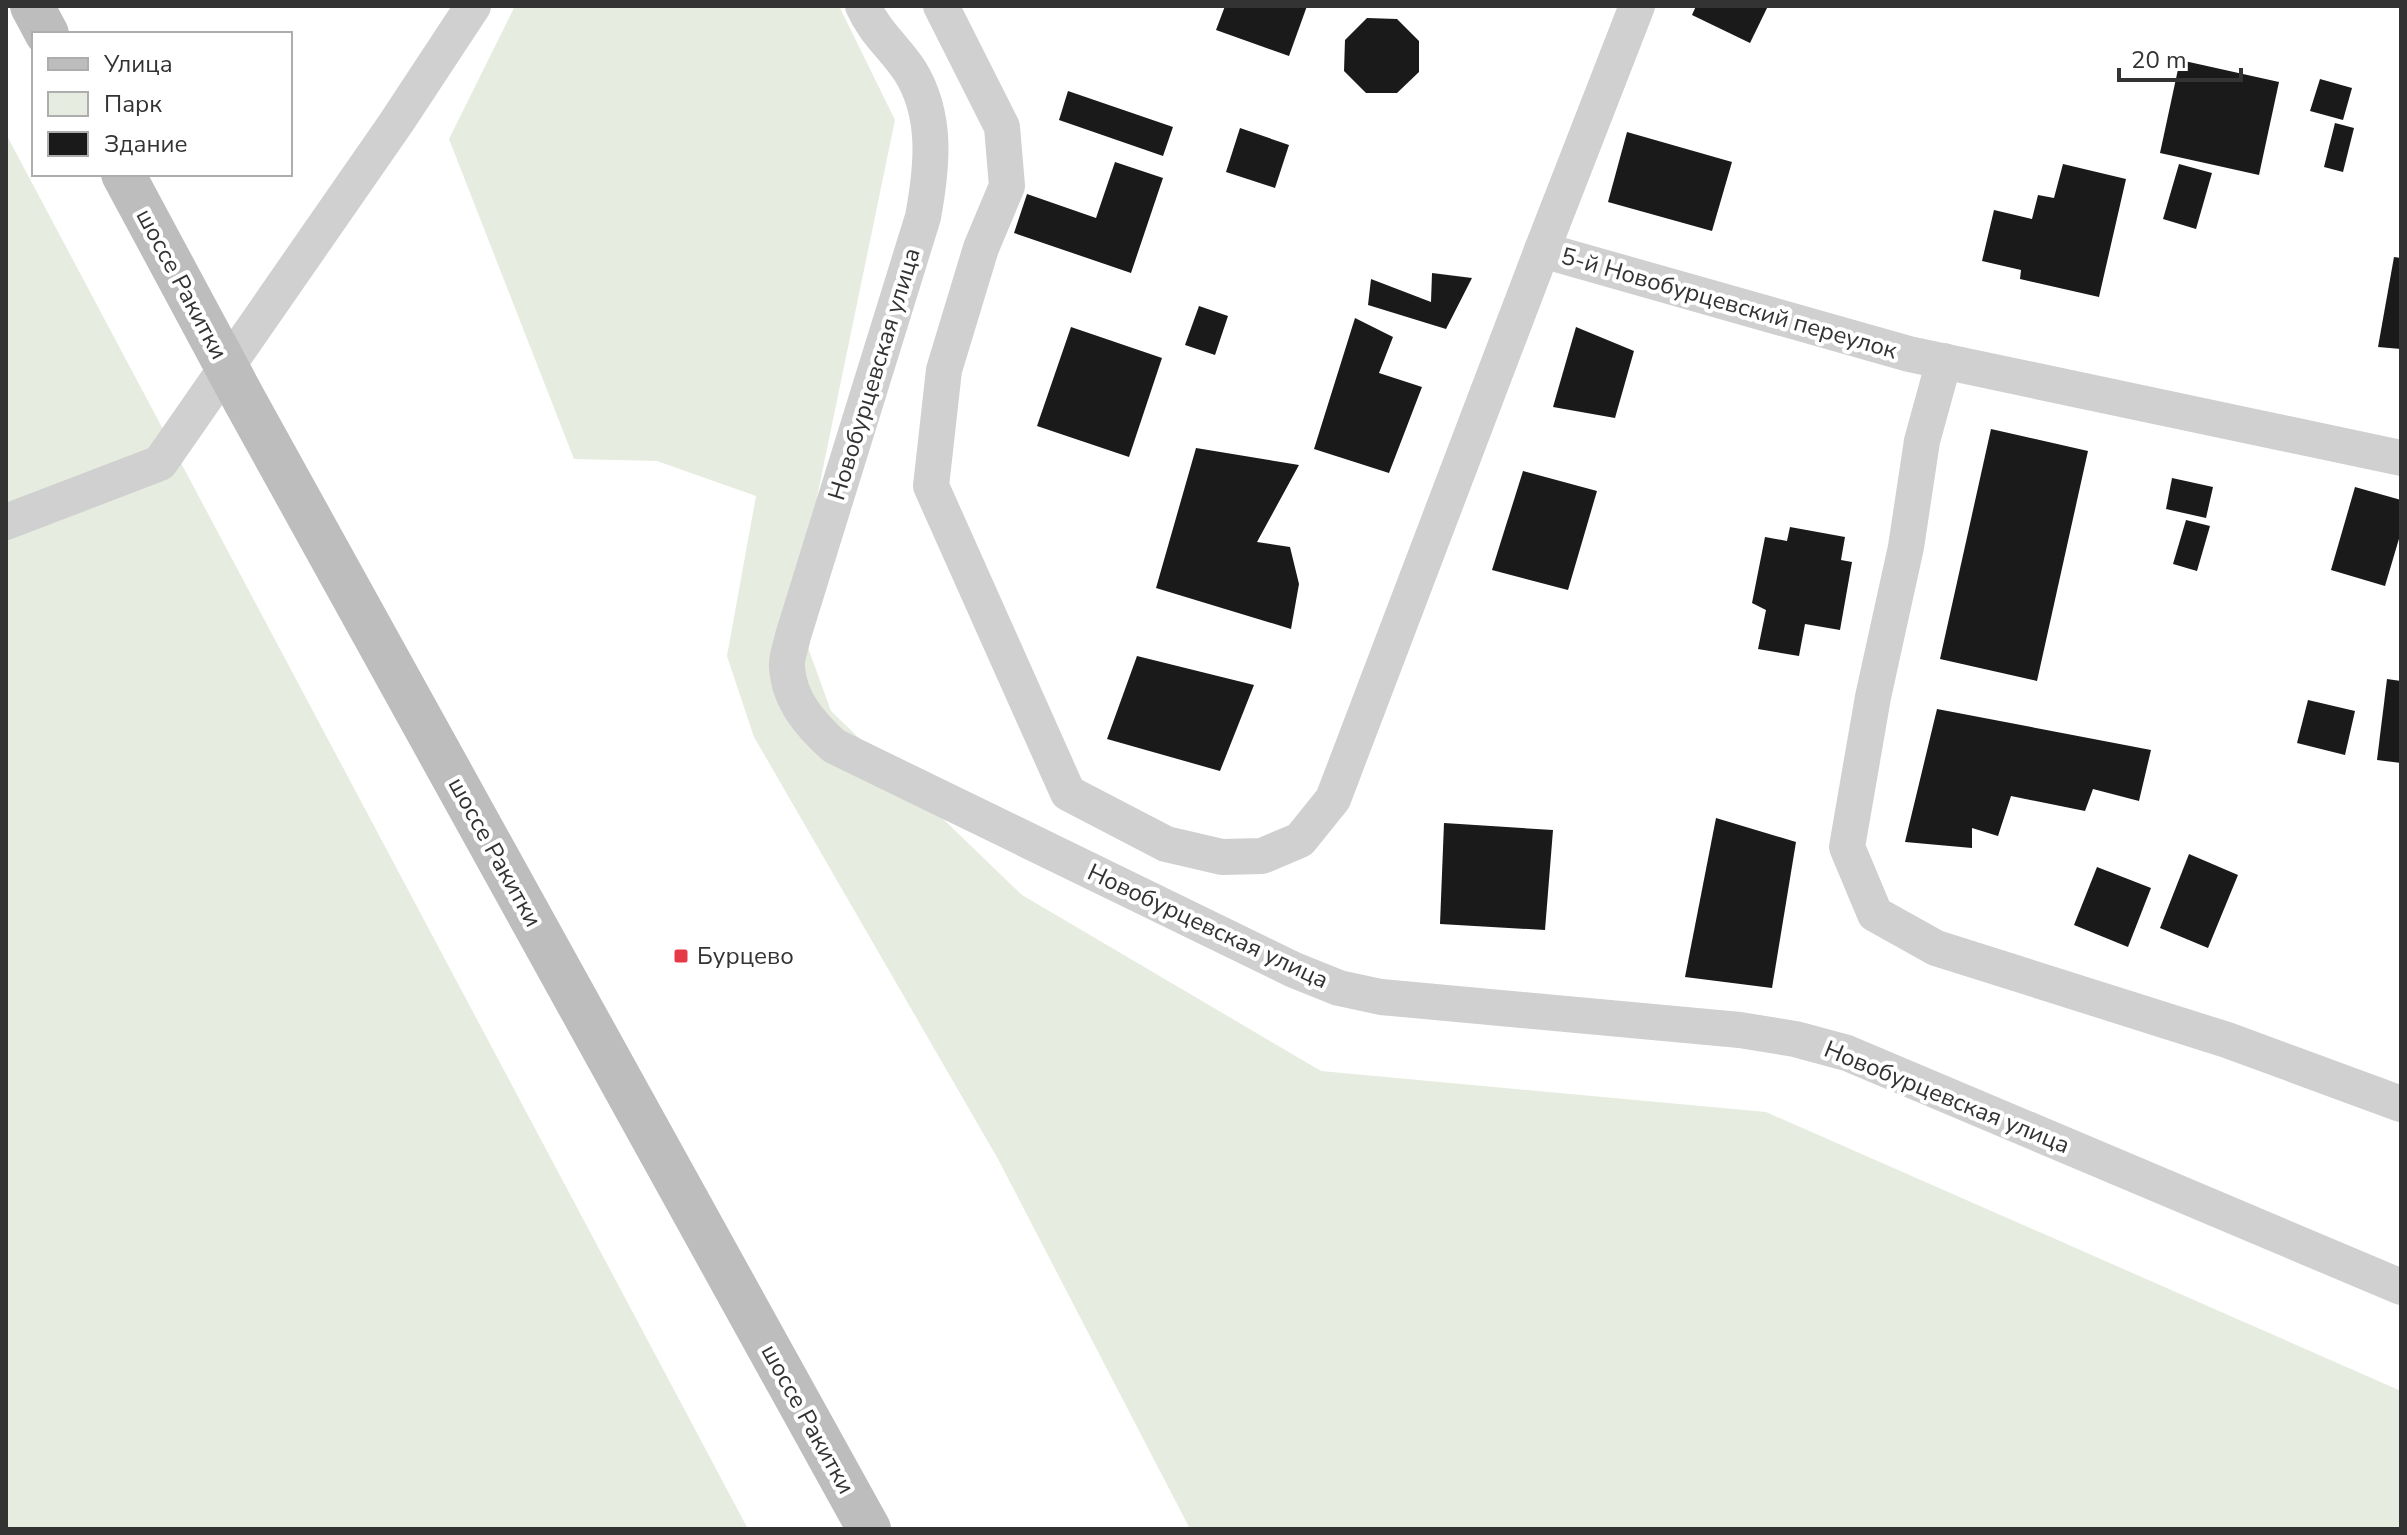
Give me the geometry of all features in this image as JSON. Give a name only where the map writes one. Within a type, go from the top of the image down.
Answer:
[{"type":"main road","points":[[32,6],[46,32]]},
{"type":"main road","name":"шоссе Ракитки","points":[[124,176],[869,1529]]},
{"type":"street","points":[[6,522],[160,463],[396,123],[473,6]]},
{"type":"street","name":"Новобурцевская улица","points":[[863,6],[872,25],[910,72],[926,105],[932,142],[931,177],[923,217],[786,666],[793,692],[808,721],[834,746],[1294,970],[1339,988],[1381,997],[1740,1030],[1834,1049],[2401,1287]]},
{"type":"street","name":"5-й Новобурцевский переулок","points":[[941,6],[1002,127],[1007,186],[981,248],[944,370],[931,486],[1068,793],[1166,844],[1222,857],[1262,856],[1300,840],[1333,799],[1542,250],[1909,354],[2401,458]]},
{"type":"street","points":[[1542,250],[1637,6]]},
{"type":"street","points":[[1944,361],[1922,441],[1906,547],[1873,697],[1847,847],[1875,914],[1936,948],[2227,1040],[2401,1104]]},
{"type":"green space","points":[[515,6],[839,6],[895,120],[817,497],[806,642],[831,711],[1022,895],[1321,1071],[1766,1112],[2401,1391],[2401,1529],[1190,1529],[998,1159],[754,737],[727,656],[756,496],[657,461],[574,459],[449,139]]},
{"type":"green space","points":[[6,134],[748,1529],[6,1529]]},
{"type":"building","points":[[1225,6],[1307,6],[1289,56],[1216,30]]},
{"type":"building","points":[[1696,6],[1768,6],[1750,43],[1692,15]]},
{"type":"building","points":[[1367,18],[1397,19],[1419,41],[1419,72],[1397,93],[1366,93],[1344,71],[1345,40]]},
{"type":"building","points":[[2180,60],[2279,82],[2259,175],[2160,153]]},
{"type":"building","points":[[2320,79],[2352,88],[2343,120],[2310,111]]},
{"type":"building","points":[[1068,91],[1173,127],[1163,156],[1059,120]]},
{"type":"building","points":[[2335,123],[2354,128],[2343,172],[2324,167]]},
{"type":"building","points":[[1240,128],[1289,145],[1275,188],[1226,172]]},
{"type":"building","points":[[1627,132],[1732,162],[1712,231],[1608,202]]},
{"type":"building","points":[[1115,162],[1163,178],[1131,273],[1014,233],[1027,194],[1096,218]]},
{"type":"building","points":[[2063,164],[2126,179],[2099,297],[2020,279],[2021,270],[1982,261],[1994,210],[2032,219],[2038,195],[2054,198]]},
{"type":"building","points":[[2179,164],[2212,173],[2196,229],[2163,219]]},
{"type":"building","points":[[2394,257],[2401,258],[2401,349],[2378,347]]},
{"type":"building","points":[[1432,273],[1472,278],[1446,329],[1368,305],[1371,279],[1431,302]]},
{"type":"building","points":[[1199,306],[1228,316],[1215,355],[1185,345]]},
{"type":"building","points":[[1355,318],[1393,337],[1379,373],[1422,387],[1389,473],[1314,449]]},
{"type":"building","points":[[1071,327],[1162,358],[1129,457],[1037,426]]},
{"type":"building","points":[[1576,327],[1634,351],[1615,418],[1553,407]]},
{"type":"building","points":[[1991,429],[2088,451],[2037,681],[1940,659]]},
{"type":"building","points":[[1196,448],[1299,465],[1257,542],[1290,547],[1299,584],[1291,629],[1156,588]]},
{"type":"building","points":[[1523,471],[1597,491],[1568,590],[1492,570]]},
{"type":"building","points":[[2172,478],[2213,487],[2206,518],[2166,509]]},
{"type":"building","points":[[2355,487],[2401,500],[2401,532],[2385,586],[2331,570]]},
{"type":"building","points":[[2186,520],[2210,526],[2197,571],[2173,564]]},
{"type":"building","points":[[1790,527],[1845,537],[1841,560],[1852,562],[1840,630],[1805,624],[1799,656],[1758,649],[1766,610],[1752,603],[1765,537],[1787,541]]},
{"type":"building","points":[[1137,656],[1254,685],[1220,771],[1107,739]]},
{"type":"building","points":[[2387,679],[2401,681],[2401,763],[2377,760]]},
{"type":"building","points":[[2308,700],[2355,711],[2345,755],[2297,743]]},
{"type":"building","points":[[1937,709],[2151,750],[2139,801],[2093,789],[2085,811],[2011,796],[1998,836],[1972,828],[1972,848],[1905,842]]},
{"type":"building","points":[[1716,818],[1796,842],[1772,988],[1685,977]]},
{"type":"building","points":[[1444,823],[1553,830],[1545,930],[1440,924]]},
{"type":"building","points":[[2189,854],[2238,875],[2208,948],[2160,928]]},
{"type":"building","points":[[2097,867],[2151,888],[2128,947],[2074,925]]},
{"type":"place","name":"Бурцево","points":[[681,956]]}]
